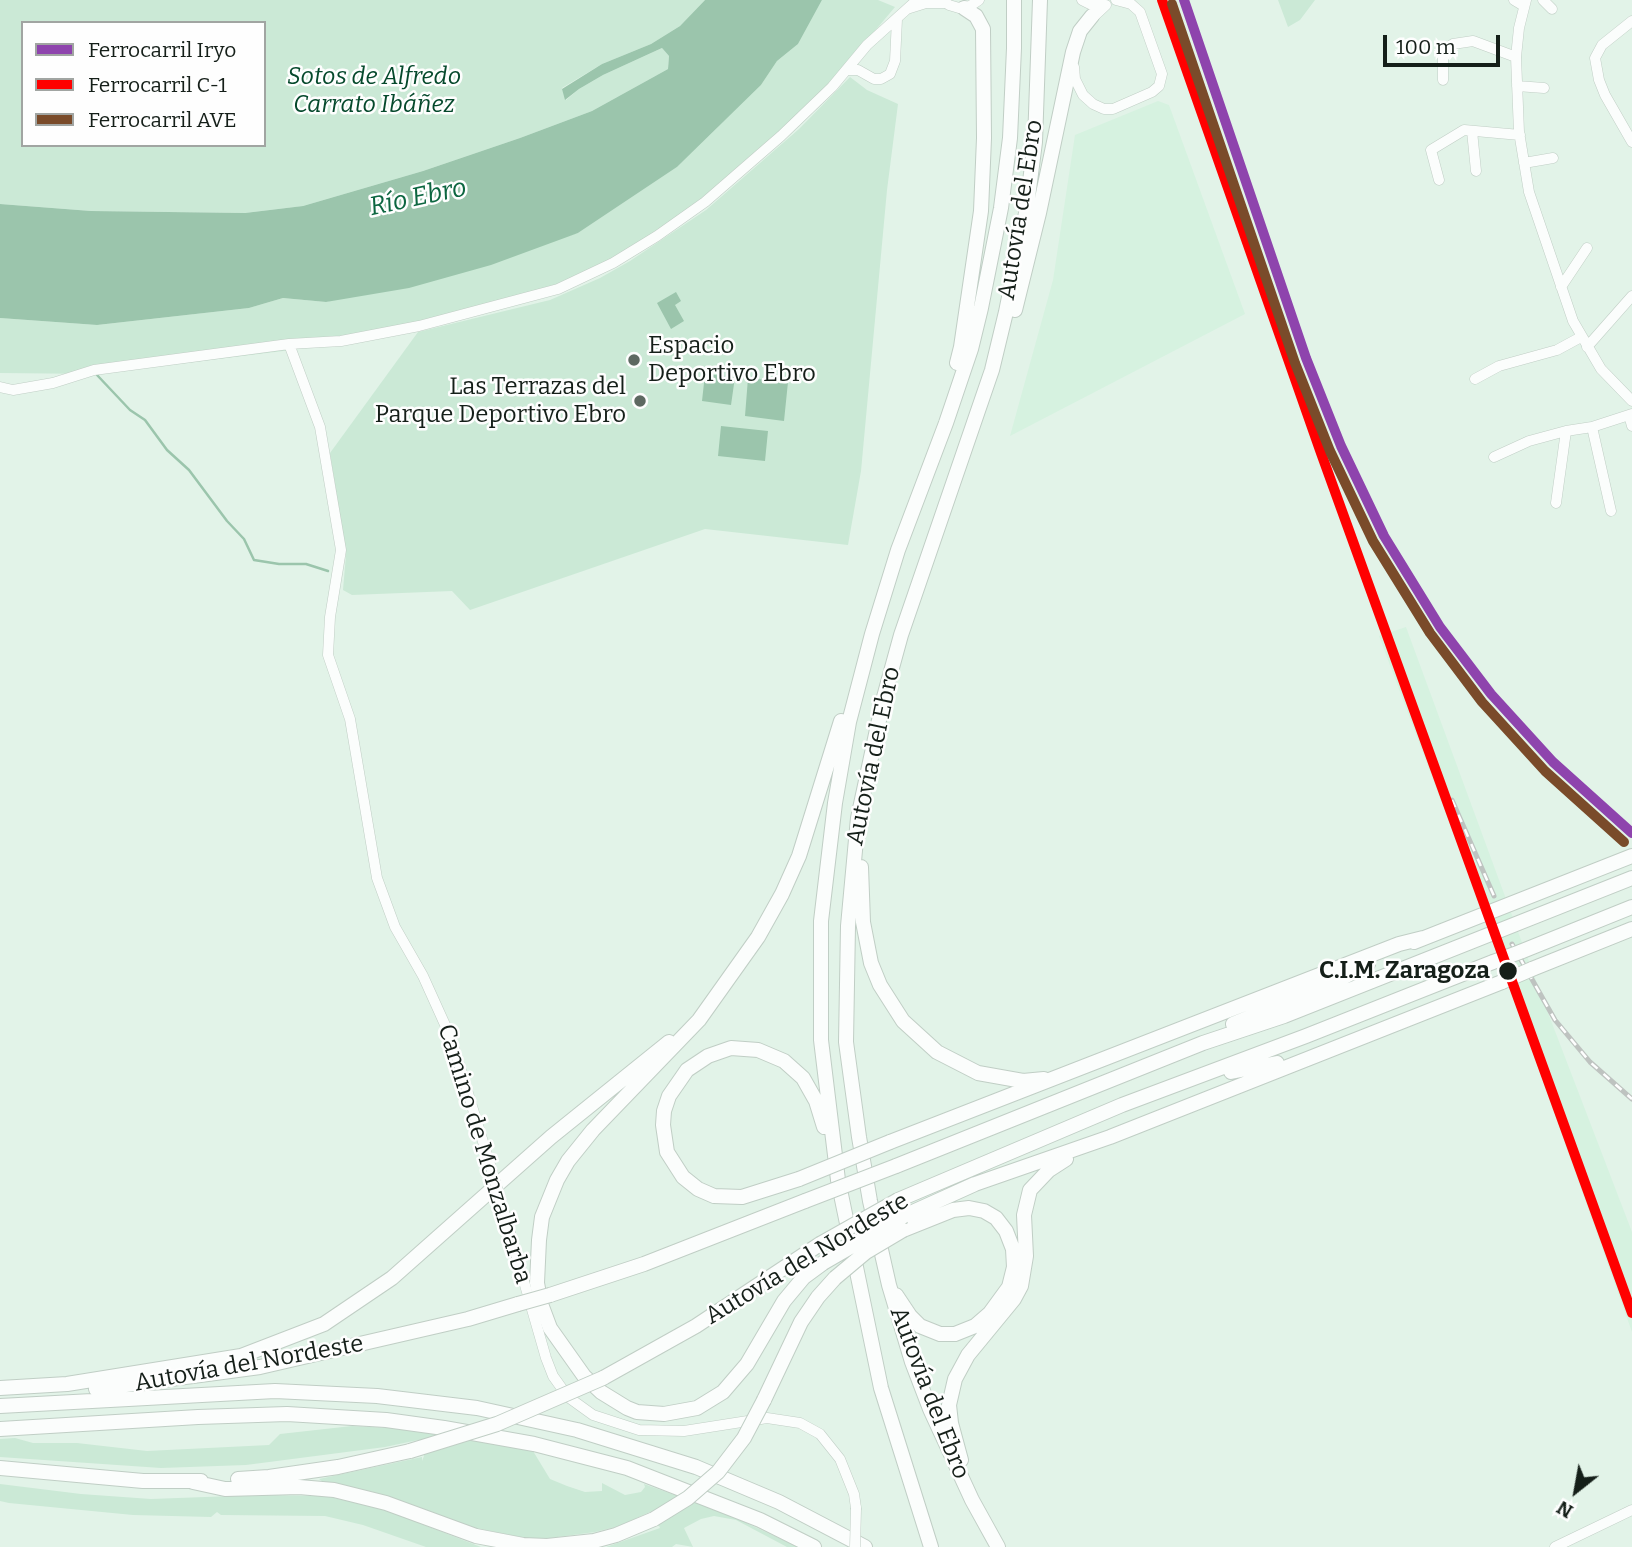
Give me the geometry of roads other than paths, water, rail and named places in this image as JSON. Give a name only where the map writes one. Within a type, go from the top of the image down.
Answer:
[{"type":"highway","name":"Autovía del Ebro","points":[[931,1547],[881,1388],[838,1180],[821,1040],[821,922],[835,803],[849,722],[898,550],[971,349],[1001,208],[1010,138],[1014,0]]},
{"type":"highway","name":"Autovía del Ebro","points":[[998,1547],[963,1482],[930,1409],[912,1362],[889,1285],[870,1201],[846,1042],[848,926],[854,845],[862,795],[901,635],[992,370],[1026,213],[1035,142],[1040,0]]},
{"type":"highway","points":[[918,495],[961,347],[981,211],[984,39],[979,19],[964,8]]},
{"type":"highway","points":[[992,370],[1014,315],[1039,214],[1075,43],[1083,26],[1092,16]]},
{"type":"highway","points":[[898,550],[867,632],[818,802],[782,894],[758,937],[720,992],[681,1041],[593,1130],[568,1161],[542,1217],[537,1273],[541,1304],[559,1343],[584,1376],[601,1392],[638,1412],[680,1413],[712,1401],[732,1384],[747,1364],[783,1301],[804,1277],[822,1263],[975,1184],[1110,1137],[1632,929]]},
{"type":"highway","points":[[870,761],[861,852],[861,899],[865,943],[885,995],[903,1021],[917,1035],[956,1064],[978,1073],[1023,1081],[1059,1077]]},
{"type":"highway","points":[[1203,1043],[1220,1029],[1335,982],[1423,938],[1632,856]]},
{"type":"highway","name":"Autovía del Nordeste","points":[[0,1394],[73,1392],[260,1367],[455,1322],[550,1295],[644,1264],[1203,1043],[1284,1016],[1632,877]]},
{"type":"highway","name":"Autovía del Nordeste","points":[[0,1468],[143,1481],[193,1482],[269,1477],[338,1467],[410,1451],[497,1424],[603,1378],[696,1326],[820,1244],[898,1200],[1122,1105],[1632,907]]},
{"type":"highway","points":[[862,1299],[838,1198],[823,1121],[813,1094],[803,1078],[776,1056],[758,1050],[739,1048],[708,1056],[681,1076],[666,1103],[663,1133],[671,1161],[690,1184],[714,1196],[752,1196],[799,1179],[890,1142],[1399,944],[1423,938]]},
{"type":"highway","points":[[0,1388],[66,1384],[241,1356],[324,1324],[391,1278],[551,1137],[670,1041],[720,992]]},
{"type":"highway","points":[[1202,1076],[1279,1063],[1335,1047]]},
{"type":"highway","points":[[963,1482],[965,1472],[951,1423],[951,1392],[964,1361],[1014,1299],[1021,1286],[1026,1256],[1024,1215],[1030,1190],[1049,1170],[1110,1137]]},
{"type":"highway","points":[[193,1482],[225,1489],[299,1487],[334,1490],[386,1503],[476,1536],[523,1545],[547,1546],[594,1541],[616,1535],[654,1519],[688,1498],[718,1472],[744,1438],[811,1306],[835,1278],[903,1223],[953,1210],[984,1210],[1002,1224],[1010,1240],[1014,1259],[1012,1278],[998,1303],[982,1321],[969,1329],[955,1334],[940,1334],[920,1326],[889,1285]]},
{"type":"highway","points":[[0,1406],[275,1391],[376,1396],[478,1408],[578,1430],[696,1467],[779,1503],[865,1547]]},
{"type":"highway","points":[[0,1429],[287,1414],[386,1420],[444,1428],[534,1444],[627,1468],[760,1520],[814,1547]]},
{"type":"street","points":[[0,387],[13,390],[53,383],[94,370],[289,344],[341,341],[419,326],[558,289],[613,263],[657,236],[737,175],[820,99],[862,52],[913,4],[943,1],[954,7],[964,8],[979,0]]},
{"type":"street","points":[[1082,0],[1092,5],[1112,2],[1131,4],[1140,12],[1162,74],[1161,83],[1156,90],[1109,109],[1098,107],[1088,100],[1077,84],[1074,67],[1080,38],[1092,16],[1112,2]]},
{"type":"street","points":[[1543,0],[1552,9]]},
{"type":"street","points":[[1521,2],[1516,57],[1517,86],[1520,135],[1529,192],[1573,321],[1601,369],[1632,401]]},
{"type":"street","points":[[846,70],[853,69],[877,79],[892,71],[897,19]]},
{"type":"street","points":[[1632,21],[1602,45],[1595,62],[1605,95],[1632,142]]},
{"type":"street","points":[[1443,80],[1443,51],[1453,44],[1473,41],[1516,57]]},
{"type":"street","points":[[862,52],[864,73]]},
{"type":"street","points":[[1517,86],[1544,88]]},
{"type":"street","points":[[1440,180],[1431,149],[1464,130],[1520,135]]},
{"type":"street","points":[[1472,131],[1476,171]]},
{"type":"street","points":[[1524,163],[1553,158]]},
{"type":"street","points":[[1561,287],[1587,248]]},
{"type":"street","points":[[1475,379],[1499,366],[1584,342],[1632,296]]},
{"type":"street","name":"Camino de Monzalbarba","points":[[289,344],[320,427],[341,550],[330,617],[328,655],[350,719],[377,878],[395,927],[423,976],[451,1038],[553,1376],[568,1397],[593,1415],[639,1430],[684,1431],[767,1418],[800,1423],[820,1434],[840,1459],[851,1485],[856,1508],[856,1547]]},
{"type":"street","points":[[1494,457],[1530,441],[1631,418]]},
{"type":"street","points":[[1592,427],[1611,511]]},
{"type":"street","points":[[1556,503],[1566,431]]},
{"type":"street","points":[[1555,1547],[1632,1510]]},
{"type":"water","name":"Río Ebro","points":[[705,0],[822,0],[798,44],[777,61],[761,85],[677,167],[578,233],[491,265],[409,288],[326,302],[283,298],[249,308],[97,325],[0,318],[0,204],[91,211],[245,213],[303,206],[423,171],[592,111],[668,69],[669,56],[662,48],[603,75],[565,100],[562,89],[602,64],[651,44],[680,26]]},
{"type":"water","points":[[676,292],[681,301],[675,305],[684,321],[671,329],[657,303]]},
{"type":"water","points":[[705,374],[735,377],[731,405],[702,401]]},
{"type":"water","points":[[748,378],[788,382],[784,421],[745,416]]},
{"type":"water","points":[[721,426],[768,431],[765,461],[718,456]]},
{"type":"waterway","points":[[97,375],[130,410],[145,420],[167,450],[189,470],[244,539],[254,560],[306,564],[328,571]]},
{"type":"railway","points":[[1452,800],[1494,896]]},
{"type":"railway","points":[[1512,944],[1555,1020],[1590,1062],[1632,1099]]},
{"type":"rail line","name":"C-1","points":[[1162,0],[1321,453],[1632,1313]]},
{"type":"rail line","name":"Iryo","points":[[1184,0],[1306,358],[1341,446],[1384,536],[1440,627],[1491,694],[1553,762],[1632,833]]},
{"type":"rail line","name":"AVE","points":[[1172,4],[1295,363],[1330,451],[1373,541],[1430,633],[1482,702],[1545,771],[1624,842]]},
{"type":"place","name":"Espacio Deportivo Ebro","points":[[634,360]]},
{"type":"place","name":"Las Terrazas del Parque Deportivo Ebro","points":[[640,401]]},
{"type":"place","name":"C.I.M. Zaragoza","points":[[1508,971]]},
{"type":"park label","name":"Sotos de Alfredo Carrato Ibáñez","points":[[374,91]]}]
